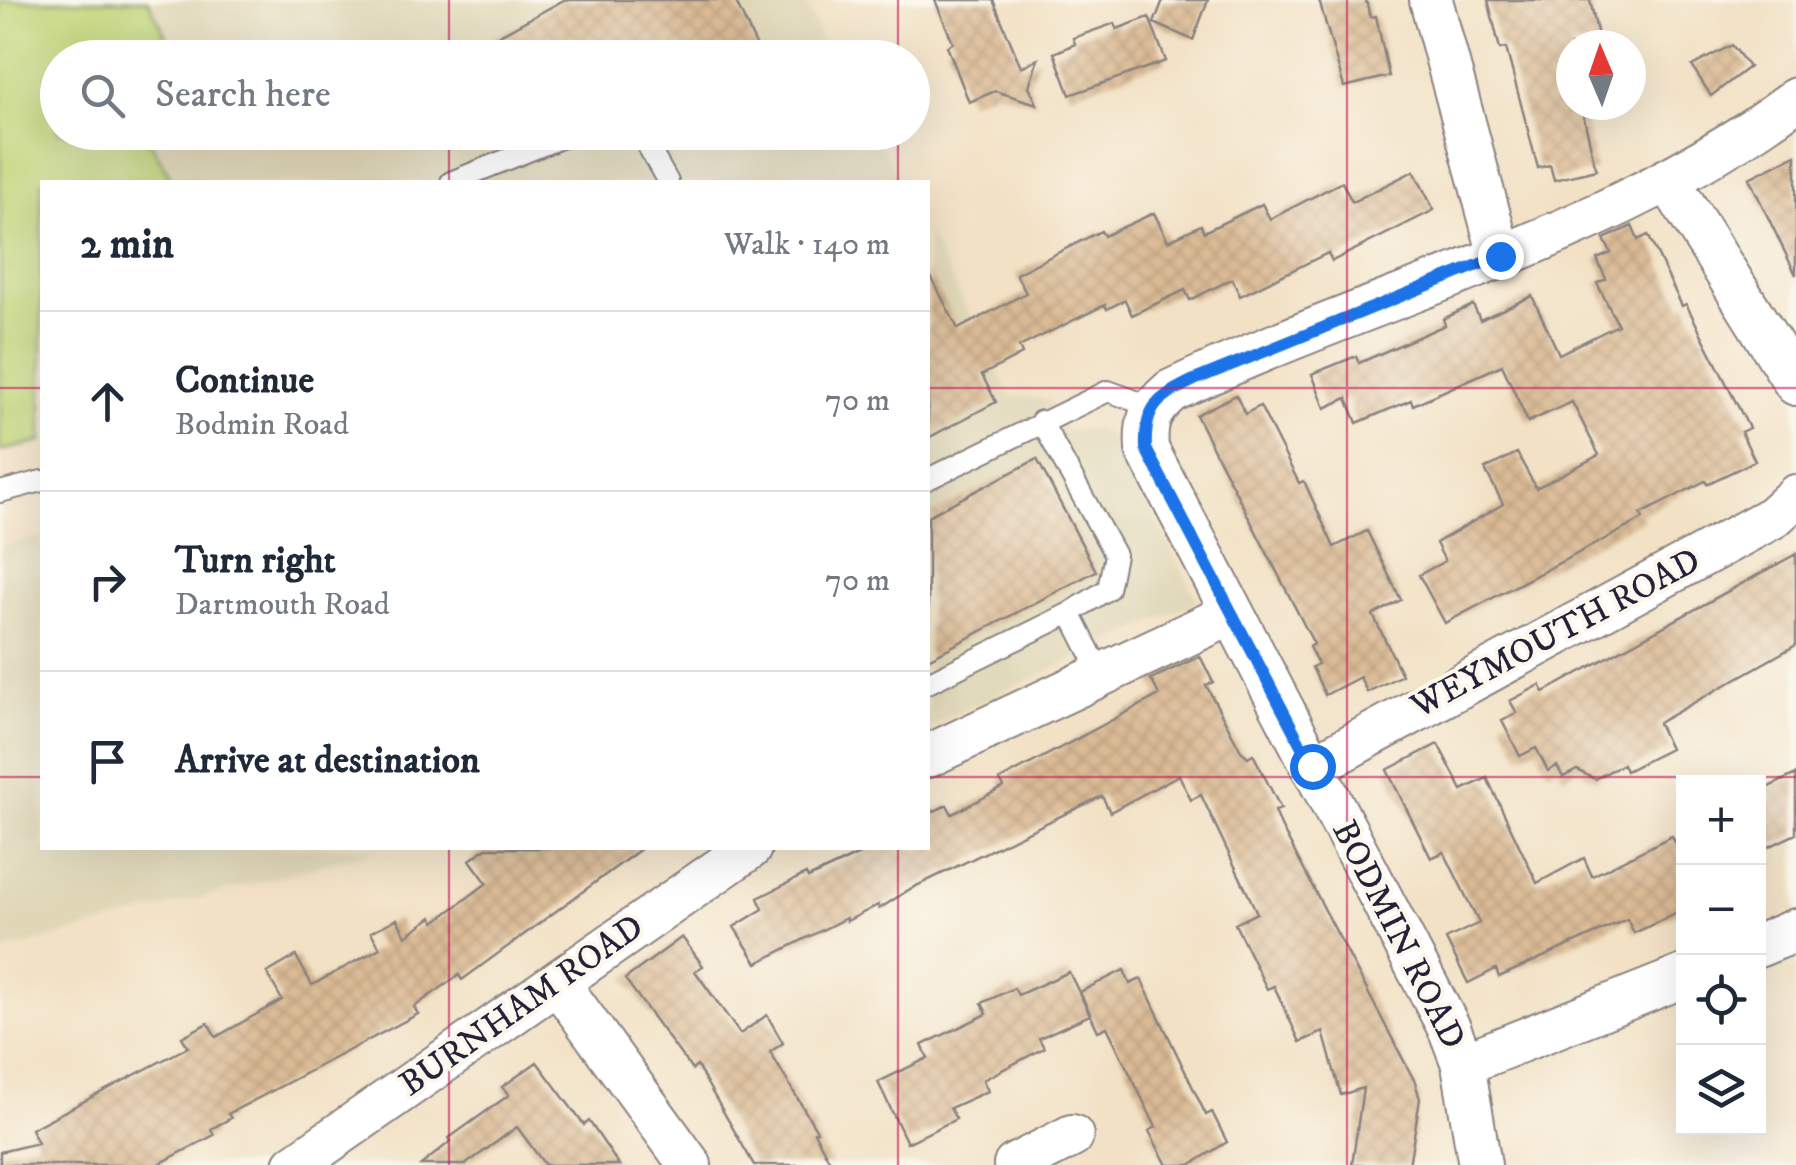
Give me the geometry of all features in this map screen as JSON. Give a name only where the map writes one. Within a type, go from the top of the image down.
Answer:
[{"type":"street","points":[[1430,0],[1500,256]]},
{"type":"street","points":[[1152,406],[1194,380],[1585,223],[1669,181],[1796,99]]},
{"type":"street","points":[[1669,181],[1796,384]]},
{"type":"street","name":"BODMIN ROAD","points":[[1152,406],[1145,424],[1146,449],[1426,980],[1464,1064],[1480,1165]]},
{"type":"street","name":"WEYMOUTH ROAD","points":[[1312,766],[1772,517],[1796,496]]},
{"type":"street","points":[[930,755],[1231,614]]},
{"type":"street","name":"BURNHAM ROAD","points":[[295,1165],[558,983],[729,853]]},
{"type":"street","points":[[1464,1064],[1676,979]]},
{"type":"street","points":[[558,983],[690,1165]]},
{"type":"street","points":[[1015,1165],[1072,1136]]},
{"type":"lane","points":[[457,180],[531,150]]},
{"type":"lane","points":[[650,150],[667,180]]},
{"type":"lane","points":[[930,478],[1041,421],[1108,392],[1152,406]]},
{"type":"lane","points":[[930,682],[1108,590],[1115,555],[1110,540],[1041,421]]},
{"type":"lane","points":[[0,492],[40,482]]},
{"type":"lane","points":[[1070,613],[1102,676]]},
{"type":"shaded area","points":[[0,0],[804,0],[822,40],[40,40],[40,150],[882,150],[901,180],[40,180],[40,442],[0,451]]},
{"type":"shaded area","points":[[930,237],[1010,395],[1050,401],[1065,432],[1093,428],[1108,434],[1121,448],[1197,601],[930,726]]},
{"type":"shaded area","points":[[40,536],[40,850],[377,850],[0,952],[0,546]]},
{"type":"green space","points":[[0,0],[148,0],[166,36],[158,40],[40,40],[40,150],[155,150],[172,180],[40,180],[40,442],[0,451]]},
{"type":"building","points":[[564,0],[735,0],[754,40],[490,40]]},
{"type":"building","points":[[935,0],[993,0],[1021,67],[1038,59],[1029,86],[1037,104],[995,91],[969,102],[947,46],[953,43]]},
{"type":"building","points":[[1163,0],[1208,0],[1193,40],[1154,23]]},
{"type":"building","points":[[1319,0],[1366,0],[1370,17],[1376,16],[1389,76],[1344,87]]},
{"type":"building","points":[[1488,0],[1590,0],[1597,30],[1556,30],[1556,120],[1584,120],[1596,170],[1554,180],[1550,165],[1538,168],[1506,48],[1500,49]]},
{"type":"building","points":[[1149,17],[1166,61],[1070,95],[1054,53],[1075,44],[1073,38],[1115,23],[1117,29]]},
{"type":"building","points":[[1732,45],[1749,67],[1711,96],[1692,66]]},
{"type":"building","points":[[1796,155],[1796,275],[1749,178]]},
{"type":"building","points":[[1414,171],[1434,210],[1332,261],[1328,253],[1240,296],[1232,279],[1190,300],[1185,290],[1132,315],[1125,300],[1107,309],[1105,305],[1019,347],[1022,354],[982,375],[996,402],[930,437],[930,275],[958,329],[1026,293],[1016,274],[1101,231],[1104,236],[1154,213],[1168,241],[1201,225],[1204,232],[1262,204],[1270,219],[1342,182],[1352,202]]},
{"type":"building","points":[[1632,226],[1638,240],[1648,235],[1682,306],[1686,304],[1749,428],[1741,432],[1755,461],[1641,514],[1643,519],[1445,623],[1419,575],[1445,561],[1436,543],[1503,504],[1485,469],[1517,453],[1536,488],[1599,455],[1572,402],[1528,422],[1502,365],[1413,405],[1411,400],[1357,423],[1347,398],[1325,408],[1312,374],[1356,356],[1359,363],[1445,325],[1443,319],[1473,305],[1480,320],[1532,296],[1559,354],[1618,325],[1597,283],[1606,279],[1597,259],[1611,253],[1604,239]]},
{"type":"building","points":[[1236,395],[1245,414],[1260,406],[1299,483],[1304,481],[1334,547],[1367,531],[1401,600],[1373,615],[1402,675],[1367,692],[1360,677],[1325,695],[1312,667],[1318,664],[1309,647],[1314,644],[1196,415]]},
{"type":"building","points":[[1037,459],[1096,571],[930,658],[930,515]]},
{"type":"building","points":[[1796,554],[1796,645],[1658,723],[1670,749],[1626,771],[1623,764],[1595,779],[1577,770],[1563,777],[1557,766],[1548,771],[1536,748],[1520,756],[1502,721],[1517,713],[1510,701],[1540,685],[1544,692]]},
{"type":"building","points":[[1200,656],[1213,682],[1206,685],[1241,751],[1248,757],[1253,754],[1281,809],[1275,811],[1281,826],[1415,1082],[1420,1099],[1409,1165],[1352,1165],[1363,1088],[1341,1095],[1323,1032],[1300,1042],[1274,986],[1267,989],[1235,924],[1257,913],[1201,795],[1191,800],[1179,775],[1110,812],[1102,796],[910,889],[879,909],[878,905],[847,921],[846,918],[757,963],[734,927],[763,909],[758,898],[806,874],[808,878],[868,850],[930,850],[930,813],[947,805],[952,814],[1004,787],[1000,780],[1159,695],[1151,679]]},
{"type":"building","points":[[1438,744],[1462,790],[1487,778],[1537,883],[1584,858],[1592,876],[1672,836],[1676,842],[1676,914],[1634,933],[1627,919],[1499,977],[1496,969],[1468,983],[1446,939],[1479,923],[1444,852],[1431,858],[1387,770]]},
{"type":"building","points":[[1796,774],[1796,834],[1766,848],[1766,788]]},
{"type":"building","points":[[483,850],[639,850],[462,980],[459,975],[414,1007],[418,1014],[228,1114],[231,1118],[211,1129],[214,1135],[157,1165],[0,1165],[0,1152],[38,1143],[31,1129],[188,1047],[182,1037],[208,1023],[216,1037],[282,1000],[267,973],[296,956],[312,985],[380,948],[371,932],[397,919],[406,936],[432,917],[435,922],[487,883],[470,860]]},
{"type":"building","points":[[682,937],[703,966],[695,971],[740,1034],[767,1015],[783,1043],[770,1052],[817,1131],[814,1132],[832,1165],[754,1165],[697,1066],[692,1070],[625,979]]},
{"type":"building","points":[[1124,970],[1130,984],[1141,979],[1206,1115],[1212,1112],[1227,1142],[1190,1165],[1167,1165],[1149,1131],[1156,1127],[1107,1027],[1098,1031],[1080,992]]},
{"type":"building","points":[[1069,972],[1090,1015],[1039,1038],[1044,1048],[983,1080],[988,1091],[950,1108],[956,1119],[907,1143],[878,1082],[928,1058],[922,1045],[987,1014],[982,1003],[1014,988],[1018,995]]},
{"type":"building","points":[[537,1062],[584,1125],[589,1121],[619,1165],[545,1165],[517,1127],[465,1165],[421,1165],[451,1141],[449,1138],[509,1095],[502,1087]]},
{"type":"route","points":[[1312,766],[1146,449],[1145,424],[1152,406],[1194,380],[1500,256]]}]
